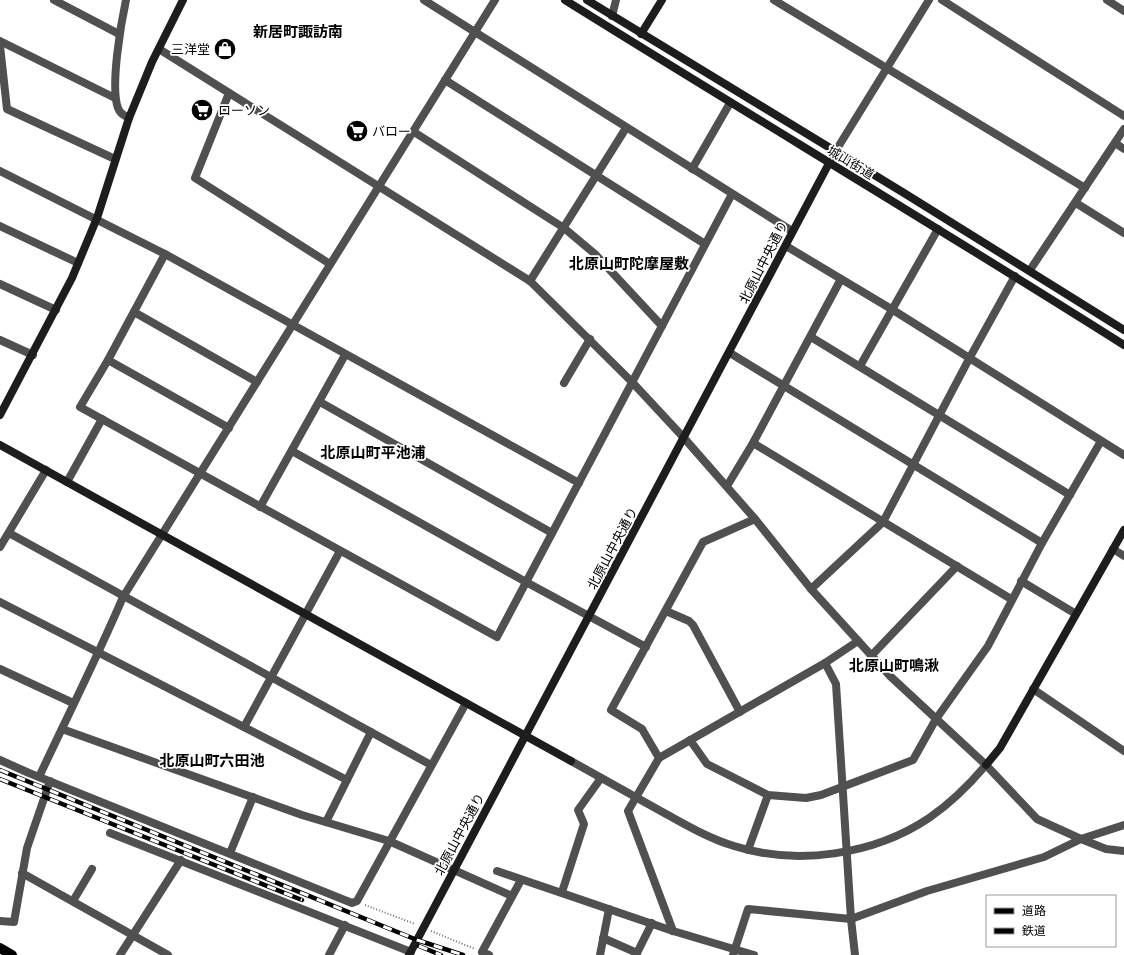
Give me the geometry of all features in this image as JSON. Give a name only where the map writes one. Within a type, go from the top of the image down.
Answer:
[{"type":"main road","points":[[0,948],[12,955]]},
{"type":"street","points":[[54,0],[119,34]]},
{"type":"street","points":[[126,0],[119,34],[115,98],[121,113],[129,118]]},
{"type":"street","points":[[1,411],[33,356],[78,263],[96,218],[129,118],[159,49],[183,0]]},
{"type":"street","points":[[424,0],[792,231]]},
{"type":"street","points":[[39,777],[73,703],[100,652],[123,597],[495,0]]},
{"type":"street","name":"城山街道","points":[[565,0],[730,103],[1016,276],[1124,345]]},
{"type":"street","name":"城山街道","points":[[587,0],[1030,270],[1124,330]]},
{"type":"street","points":[[612,16],[616,0]]},
{"type":"street","points":[[641,34],[662,0]]},
{"type":"street","points":[[774,0],[1085,188]]},
{"type":"street","points":[[835,152],[929,0]]},
{"type":"street","points":[[942,0],[1124,116]]},
{"type":"street","points":[[1107,0],[1124,11]]},
{"type":"street","points":[[0,41],[115,98]]},
{"type":"street","points":[[0,46],[7,109],[115,159]]},
{"type":"street","points":[[159,49],[530,281],[590,339],[684,438],[755,519],[811,589],[871,656],[986,765],[1037,819],[1081,840],[1106,849],[1124,851]]},
{"type":"street","points":[[445,80],[705,244]]},
{"type":"street","points":[[229,93],[196,178],[330,264]]},
{"type":"street","points":[[692,169],[730,103]]},
{"type":"street","points":[[530,281],[626,128]]},
{"type":"street","points":[[1030,270],[1124,129]]},
{"type":"street","points":[[414,132],[564,228],[595,254],[662,326]]},
{"type":"street","points":[[1115,143],[1124,149]]},
{"type":"street","name":"北原山中央通り","points":[[410,954],[453,870],[730,353],[786,246],[792,231],[830,164],[835,152]]},
{"type":"street","points":[[0,171],[165,254],[345,355],[579,483]]},
{"type":"street","points":[[165,254],[108,360],[80,407],[497,637],[732,194]]},
{"type":"street","points":[[1076,203],[1124,233]]},
{"type":"street","points":[[0,226],[78,263]]},
{"type":"street","points":[[860,366],[938,229]]},
{"type":"street","points":[[786,246],[893,310],[1124,455]]},
{"type":"street","points":[[811,589],[883,522],[969,359],[1016,276]]},
{"type":"street","points":[[727,486],[811,337],[841,279]]},
{"type":"street","points":[[0,284],[56,310]]},
{"type":"street","points":[[134,312],[257,382]]},
{"type":"street","points":[[811,337],[1070,495]]},
{"type":"street","points":[[564,383],[590,339]]},
{"type":"street","points":[[0,340],[33,356]]},
{"type":"street","points":[[730,353],[1042,543]]},
{"type":"street","points":[[260,507],[345,355]]},
{"type":"street","points":[[108,360],[229,428]]},
{"type":"street","points":[[320,402],[552,533]]},
{"type":"street","points":[[67,482],[102,419]]},
{"type":"street","points":[[690,740],[707,764],[768,796],[806,798],[821,795],[913,760],[936,719],[988,646],[1021,581],[1101,441]]},
{"type":"street","points":[[753,442],[1011,600]]},
{"type":"street","points":[[0,445],[163,533],[702,833],[748,850],[802,856],[847,851],[890,838],[928,819],[963,791],[1000,748],[1124,530]]},
{"type":"street","points":[[292,451],[526,582],[646,646]]},
{"type":"street","points":[[0,547],[46,470]]},
{"type":"street","points":[[659,758],[642,729],[611,710],[703,542],[755,519]]},
{"type":"street","points":[[9,533],[431,765]]},
{"type":"street","points":[[1113,549],[1124,556]]},
{"type":"street","points":[[244,727],[340,551]]},
{"type":"street","points":[[871,656],[957,566]]},
{"type":"street","points":[[1021,581],[1076,614]]},
{"type":"street","points":[[0,602],[347,780]]},
{"type":"street","points":[[666,610],[689,621],[693,625],[740,712]]},
{"type":"street","points":[[673,931],[628,811],[659,758],[825,664],[858,641]]},
{"type":"street","points":[[825,664],[836,684],[851,919],[855,955]]},
{"type":"street","points":[[0,669],[73,703]]},
{"type":"street","points":[[1033,689],[1124,752]]},
{"type":"street","points":[[0,760],[352,903],[357,901],[466,703]]},
{"type":"street","points":[[62,729],[253,797],[326,822],[389,841],[512,896]]},
{"type":"street","points":[[326,822],[371,732]]},
{"type":"street","points":[[562,892],[584,824],[578,810],[601,778]]},
{"type":"street","points":[[0,921],[14,922],[27,848],[50,781]]},
{"type":"street","points":[[748,850],[768,796]]},
{"type":"street","points":[[230,853],[253,797]]},
{"type":"street","points":[[733,952],[748,909],[851,919],[927,891],[1044,857],[1081,840],[1124,825]]},
{"type":"street","points":[[110,832],[345,925],[410,954]]},
{"type":"street","points":[[120,955],[181,860]]},
{"type":"street","points":[[73,901],[92,869]]},
{"type":"street","points":[[497,871],[562,892],[733,952],[754,955]]},
{"type":"street","points":[[22,874],[133,934],[168,955]]},
{"type":"street","points":[[485,954],[521,880]]},
{"type":"street","points":[[600,955],[609,909]]},
{"type":"street","points":[[603,938],[637,954],[652,923]]},
{"type":"street","points":[[329,955],[345,925]]},
{"type":"path","points":[[357,901],[415,925],[418,918]]},
{"type":"path","points":[[434,925],[430,931],[485,954]]},
{"type":"railway","points":[[0,770],[417,940],[463,955]]},
{"type":"railway","points":[[0,779],[302,900]]},
{"type":"railway","points":[[419,946],[441,955]]},
{"type":"place","name":"三洋堂","points":[[225,49]]},
{"type":"place","name":"ローソン","points":[[202,110]]},
{"type":"place","name":"バロー","points":[[357,131]]},
{"type":"district","name":"新居町諏訪南","points":[[298,32]]},
{"type":"district","name":"北原山町陀摩屋敷","points":[[629,264]]},
{"type":"district","name":"北原山町平池浦","points":[[373,453]]},
{"type":"district","name":"北原山町鳴湫","points":[[894,666]]},
{"type":"district","name":"北原山町六田池","points":[[212,761]]}]
